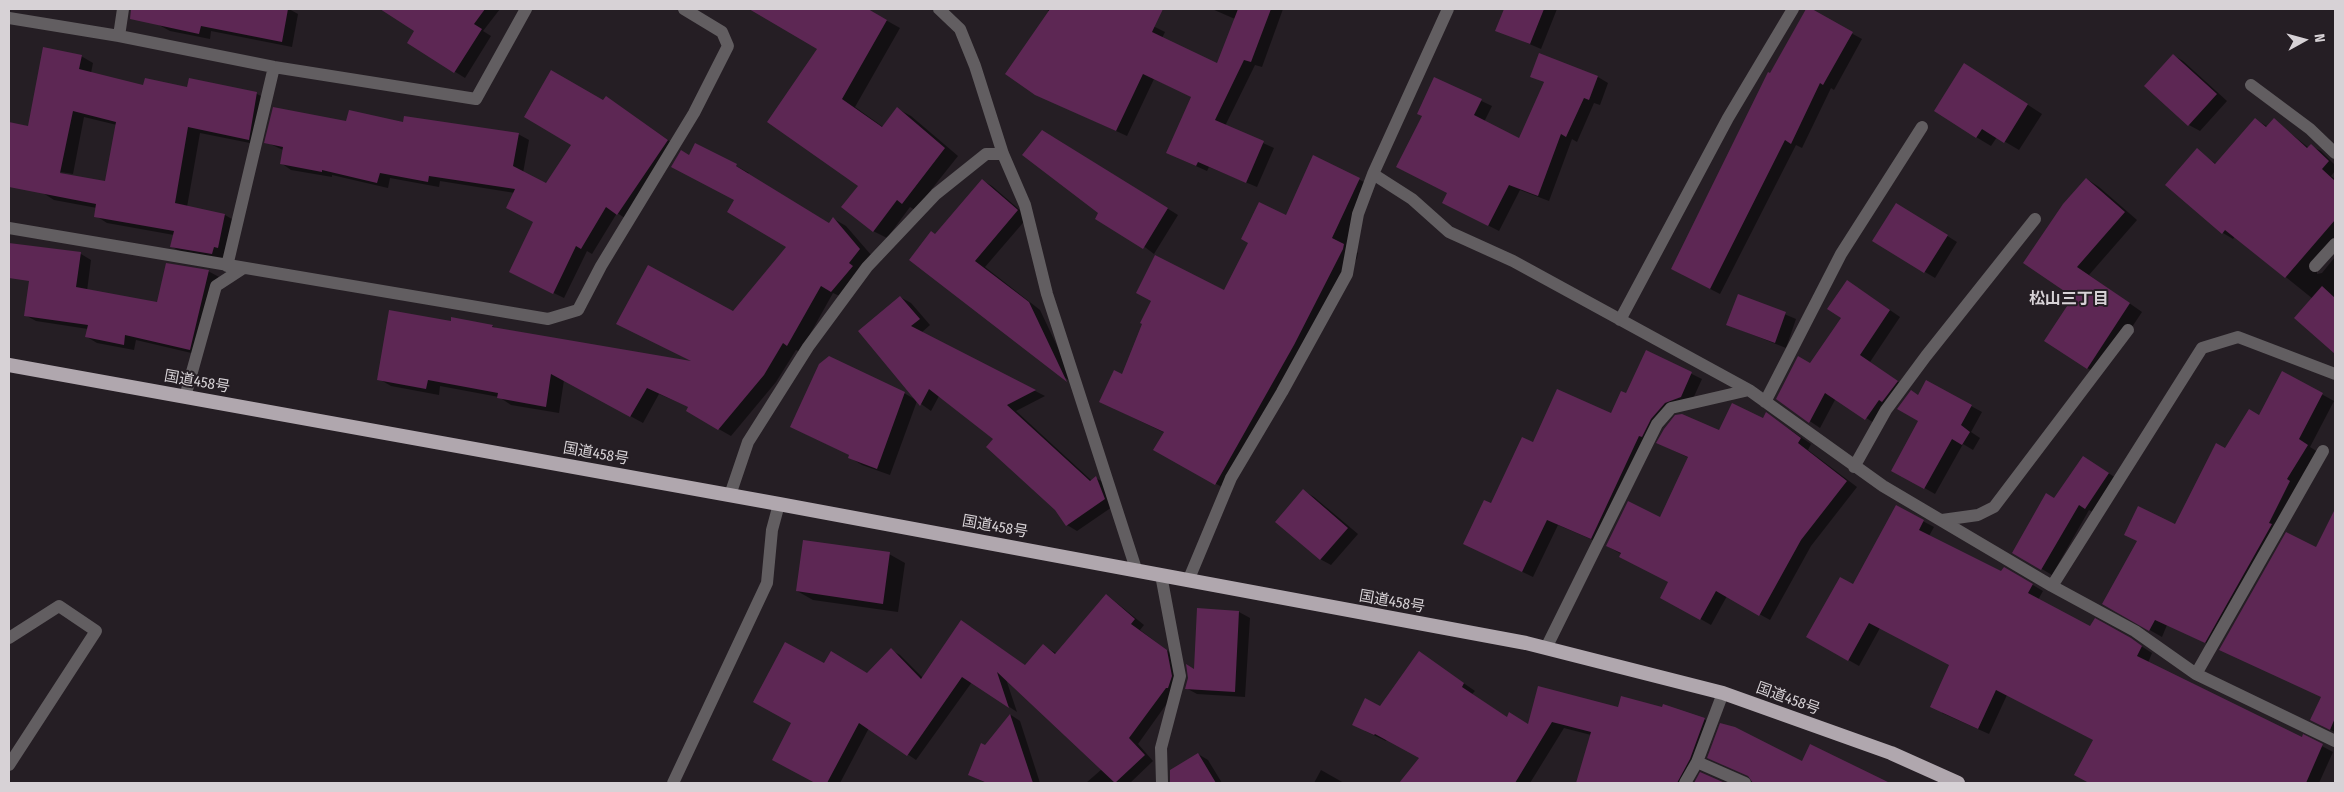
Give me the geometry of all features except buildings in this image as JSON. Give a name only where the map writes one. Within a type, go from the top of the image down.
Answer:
[{"type":"highway","name":"国道458号","points":[[9,365],[779,504],[1546,648],[1723,693],[1891,753],[1958,783]]},
{"type":"lane","points":[[119,36],[123,9]]},
{"type":"lane","points":[[9,18],[119,36],[274,67],[476,99],[526,9]]},
{"type":"lane","points":[[9,228],[242,269],[548,319],[578,310],[601,266],[694,113],[728,46],[722,32],[684,9]]},
{"type":"lane","points":[[939,9],[960,29],[975,66],[1003,154],[1025,205],[1048,294],[1136,570]]},
{"type":"lane","points":[[1188,581],[1231,478],[1282,392],[1347,274],[1358,214],[1373,174],[1448,9]]},
{"type":"lane","points":[[1620,320],[1728,118],[1793,9]]},
{"type":"lane","points":[[227,266],[274,67]]},
{"type":"lane","points":[[2251,85],[2310,129],[2335,153]]},
{"type":"lane","points":[[1765,402],[1841,254],[1922,127]]},
{"type":"lane","points":[[730,495],[748,442],[808,347],[867,267],[936,194],[986,154],[1003,154]]},
{"type":"lane","points":[[1373,174],[1412,199],[1448,232],[1513,261],[1749,390],[1854,467],[2052,586],[2135,631],[2196,674],[2335,741]]},
{"type":"lane","points":[[1854,467],[1886,410],[1926,356],[2035,219]]},
{"type":"lane","points":[[2314,266],[2335,244]]},
{"type":"lane","points":[[185,397],[216,286],[242,269]]},
{"type":"lane","points":[[1942,520],[1978,515],[1994,507],[2128,330]]},
{"type":"lane","points":[[2052,586],[2202,348],[2238,337],[2335,374]]},
{"type":"lane","points":[[1546,648],[1657,424],[1671,408],[1749,390]]},
{"type":"lane","points":[[2196,674],[2322,451]]},
{"type":"lane","points":[[673,783],[767,584],[772,530],[779,504]]},
{"type":"lane","points":[[1161,575],[1180,676],[1161,748],[1162,783]]},
{"type":"lane","points":[[9,638],[59,606],[96,631],[9,766]]},
{"type":"lane","points":[[1685,783],[1698,762],[1723,693]]},
{"type":"lane","points":[[1698,762],[1745,783]]},
{"type":"district","name":"松山三丁目","points":[[2069,300]]}]
